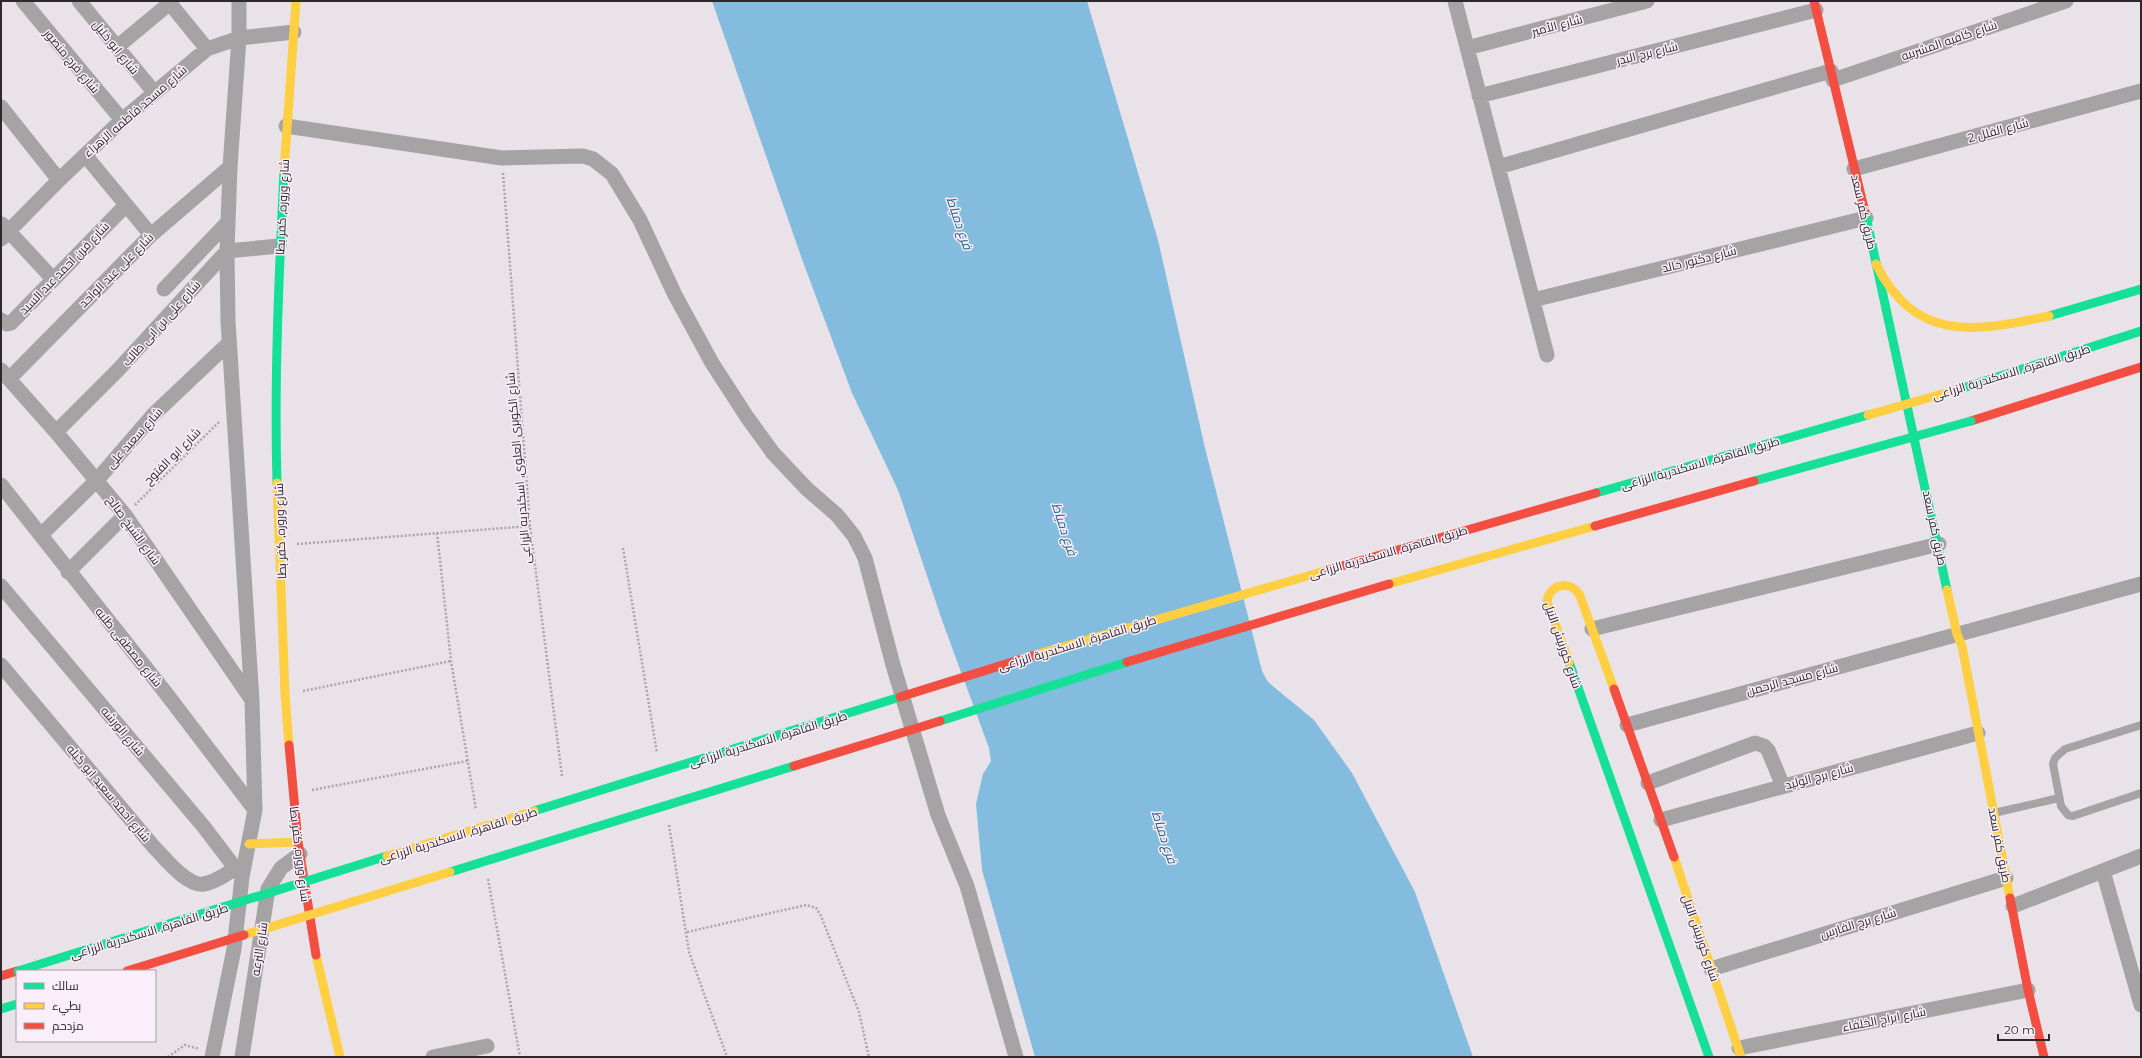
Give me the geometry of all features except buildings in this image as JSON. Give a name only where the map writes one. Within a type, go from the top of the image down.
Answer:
[{"type":"main road","name":"شارع وروره, كفر بطا","points":[[296,1],[286,126],[279,246],[275,419],[281,546],[285,694],[293,794],[312,940],[340,1057]]},
{"type":"main road","name":"طريق كفر سعد","points":[[1815,5],[1866,218],[1939,544],[1957,634],[1962,646],[2028,990],[2044,1057]]},
{"type":"main road","points":[[1876,264],[1888,288],[1907,308],[1930,321],[1958,328],[1974,328],[2041,318],[2089,307],[2141,289]]},
{"type":"main road","name":"طريق القاهرة, الاسكندرية الزراعى","points":[[21,970],[1100,635],[1960,389],[2141,331]]},
{"type":"main road","points":[[130,970],[834,754],[1117,665],[1419,575],[1971,421],[2141,367]]},
{"type":"main road","name":"شارع كورنيش النيل","points":[[1709,1057],[1547,601],[1548,594],[1551,590],[1569,585],[1573,587],[1580,596],[1661,820],[1740,1053]]},
{"type":"main road","points":[[249,844],[299,848]]},
{"type":"main road","name":"طريق القاهرة, الاسكندرية الزراعى","points":[[1,976],[16,972]]},
{"type":"main road","points":[[1,1009],[16,1004]]},
{"type":"street","name":"شارع فرج منصور","points":[[23,1],[122,120]]},
{"type":"street","name":"شارع ابو خليل","points":[[78,1],[154,92]]},
{"type":"street","name":"شارع الترعه","points":[[213,1054],[234,949],[238,873],[249,844],[254,810],[252,701],[232,410],[227,251],[230,167],[239,38],[239,1]]},
{"type":"street","name":"شارع الأمير","points":[[1467,48],[1647,1]]},
{"type":"street","name":"شارع كافيه المشربيه","points":[[1498,167],[1832,76],[2066,1]]},
{"type":"street","points":[[117,47],[169,2],[207,49]]},
{"type":"street","points":[[1458,2],[1467,48],[1479,96],[1547,355]]},
{"type":"street","name":"شارع برج البدر","points":[[1479,96],[1815,5]]},
{"type":"street","name":"شارع مسجد فاطمه الزهراء","points":[[3,232],[122,120],[207,49],[239,38],[294,32]]},
{"type":"street","name":"شارع الفلل 2","points":[[1854,169],[2141,91]]},
{"type":"street","points":[[1,107],[59,180]]},
{"type":"street","points":[[286,126],[502,158],[583,156],[593,159],[612,174],[640,220],[675,295],[712,363],[773,453],[807,489],[837,515],[854,536],[865,558],[893,665],[938,815],[967,886],[1016,1057]]},
{"type":"street","points":[[85,155],[151,235]]},
{"type":"street","name":"شارع على عبد الواحد","points":[[5,375],[151,235],[230,167]]},
{"type":"street","name":"شارع فرن احمد عبد السيد","points":[[1,320],[7,324],[11,323],[126,205]]},
{"type":"street","name":"شارع دكتور خالد","points":[[1533,300],[1866,218]]},
{"type":"street","points":[[164,289],[228,222]]},
{"type":"street","points":[[3,232],[53,279]]},
{"type":"street","points":[[227,251],[279,246]]},
{"type":"street","name":"شارع على بن ابى طالب","points":[[56,432],[118,370],[227,251]]},
{"type":"street","name":"شارع سعيد على","points":[[41,535],[97,480],[154,414],[229,343]]},
{"type":"street","name":"شارع الشيخ صالح","points":[[5,375],[56,432],[125,515],[252,701]]},
{"type":"street","name":"شارع مصطفى طلبه","points":[[1,485],[68,572],[165,692],[254,810]]},
{"type":"street","points":[[68,572],[125,515]]},
{"type":"street","points":[[1592,629],[1939,544]]},
{"type":"street","name":"شارع مسجد الرحمن","points":[[1627,725],[2141,584]]},
{"type":"street","name":"شارع الورشه","points":[[1,586],[204,828],[238,873]]},
{"type":"street","name":"شارع احمد سعيد ابو كيله","points":[[1,665],[153,846],[175,869],[187,879],[202,884],[238,873]]},
{"type":"street","name":"شارع برج الوليد","points":[[1661,820],[1978,733]]},
{"type":"street","points":[[1648,783],[1755,743],[1764,746],[1768,750],[1783,786]]},
{"type":"street","name":"شارع الترعه","points":[[242,1057],[268,889],[281,868],[299,848]]},
{"type":"street","points":[[2013,906],[2141,856]]},
{"type":"street","points":[[2103,871],[2141,1005]]},
{"type":"street","name":"شارع برج الفارس","points":[[1711,969],[2006,878]]},
{"type":"street","name":"شارع ابراج الخلفاء","points":[[1740,1053],[2028,990]]},
{"type":"street","points":[[433,1057],[487,1046]]},
{"type":"lane","points":[[2141,725],[2059,752],[2053,764],[2063,812],[2073,816],[2141,793]]},
{"type":"lane","points":[[1994,813],[2059,798]]},
{"type":"path","name":"شارع الكوبرى العلوى, اسكندريه الزراعى","points":[[502,158],[530,526],[562,776]]},
{"type":"path","name":"شارع ابو الفتوح","points":[[125,515],[232,410]]},
{"type":"path","points":[[281,546],[530,526]]},
{"type":"path","points":[[437,533],[451,661],[477,815]]},
{"type":"path","points":[[285,694],[451,661]]},
{"type":"path","points":[[293,794],[467,761]]},
{"type":"path","points":[[488,878],[520,1057]]},
{"type":"path","points":[[687,932],[806,905],[816,908],[821,916],[859,1012],[869,1057]]},
{"type":"path","points":[[168,1057],[185,1045],[213,1054]]},
{"type":"water","name":"فرع دمياط","points":[[712,1],[1087,1],[1158,240],[1205,448],[1262,671],[1268,682],[1314,720],[1352,773],[1415,892],[1473,1057],[1035,1057],[982,870],[976,804],[983,774],[991,761],[989,748],[943,623],[898,490],[852,393],[803,262]]},
{"type":"traffic: fast","points":[[277,483],[277,366],[284,171]]},
{"type":"traffic: fast","points":[[1865,212],[1947,590]]},
{"type":"traffic: fast","points":[[2049,316],[2141,289]]},
{"type":"traffic: fast","points":[[1960,389],[2141,331]]},
{"type":"traffic: fast","points":[[1596,493],[1868,415]]},
{"type":"traffic: fast","points":[[1754,481],[1971,421]]},
{"type":"traffic: fast","points":[[940,721],[1127,662]]},
{"type":"traffic: fast","points":[[1569,662],[1709,1057]]},
{"type":"traffic: fast","points":[[534,811],[900,697]]},
{"type":"traffic: fast","points":[[450,872],[794,766]]},
{"type":"traffic: fast","points":[[21,970],[387,856]]},
{"type":"traffic: fast","points":[[1,1009],[16,1004]]},
{"type":"traffic: slow","points":[[284,171],[296,1]]},
{"type":"traffic: slow","points":[[1876,264],[1892,290],[1909,308],[1928,319],[1949,326],[1996,326],[2049,316]]},
{"type":"traffic: slow","points":[[1868,415],[1960,389]]},
{"type":"traffic: slow","points":[[277,483],[285,694],[289,745]]},
{"type":"traffic: slow","points":[[1389,584],[1595,526]]},
{"type":"traffic: slow","points":[[1035,655],[1328,570]]},
{"type":"traffic: slow","points":[[1569,662],[1547,601],[1552,590],[1562,586],[1572,588],[1580,596],[1614,689]]},
{"type":"traffic: slow","points":[[1947,590],[1957,634],[1962,646],[2010,898]]},
{"type":"traffic: slow","points":[[387,856],[534,811]]},
{"type":"traffic: slow","points":[[249,844],[298,842]]},
{"type":"traffic: slow","points":[[1674,857],[1741,1057]]},
{"type":"traffic: slow","points":[[244,935],[450,872]]},
{"type":"traffic: slow","points":[[316,955],[340,1057]]},
{"type":"traffic: jam","points":[[1814,1],[1865,212]]},
{"type":"traffic: jam","points":[[1971,421],[2141,367]]},
{"type":"traffic: jam","points":[[1595,526],[1754,481]]},
{"type":"traffic: jam","points":[[1328,570],[1596,493]]},
{"type":"traffic: jam","points":[[1127,662],[1389,584]]},
{"type":"traffic: jam","points":[[900,697],[1035,655]]},
{"type":"traffic: jam","points":[[1614,689],[1674,857]]},
{"type":"traffic: jam","points":[[794,766],[940,721]]},
{"type":"traffic: jam","points":[[289,745],[298,842],[316,955]]},
{"type":"traffic: jam","points":[[2010,898],[2028,990],[2044,1057]]},
{"type":"traffic: jam","points":[[130,970],[244,935]]},
{"type":"traffic: jam","points":[[1,976],[16,971]]}]
